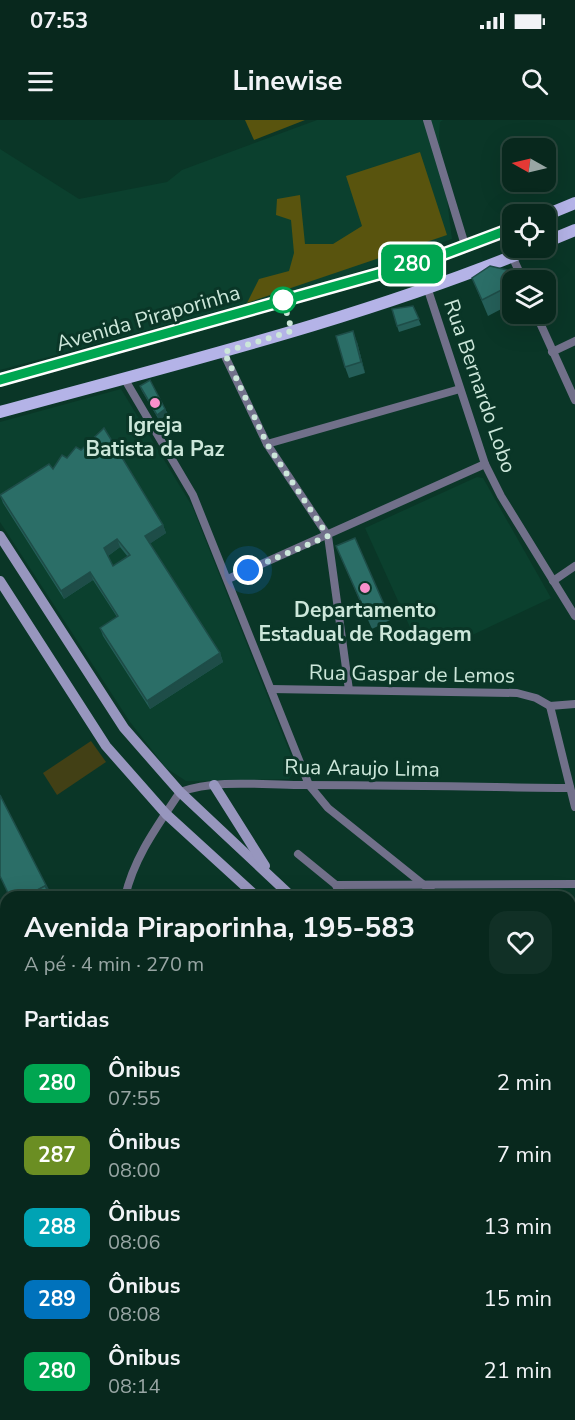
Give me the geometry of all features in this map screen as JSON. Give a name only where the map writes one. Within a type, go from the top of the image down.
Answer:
[{"type":"main road","points":[[556,211],[575,203]]},
{"type":"main road","points":[[556,238],[575,230]]},
{"type":"main road","name":"Avenida Piraporinha","points":[[0,380],[428,260],[502,232]]},
{"type":"main road","points":[[0,412],[224,352],[428,290],[507,258]]},
{"type":"main road","points":[[0,536],[123,728],[180,792],[286,891]]},
{"type":"main road","points":[[0,581],[90,724],[166,814],[250,891]]},
{"type":"main road","points":[[214,785],[273,879]]},
{"type":"street","points":[[428,120],[465,245]]},
{"type":"street","name":"Rua Bernardo Lobo","points":[[428,290],[485,464],[501,496],[575,616]]},
{"type":"street","points":[[540,324],[575,400]]},
{"type":"street","points":[[552,352],[575,341]]},
{"type":"street","points":[[224,352],[267,444],[328,536],[349,690]]},
{"type":"street","points":[[124,378],[194,495],[309,785],[328,808],[432,891]]},
{"type":"street","points":[[267,444],[460,389]]},
{"type":"street","points":[[228,579],[485,464]]},
{"type":"street","points":[[553,581],[575,566]]},
{"type":"street","name":"Rua Gaspar de Lemos","points":[[271,689],[517,693],[536,698],[550,706],[575,704]]},
{"type":"street","points":[[550,706],[575,807]]},
{"type":"street","name":"Rua Araujo Lima","points":[[180,792],[214,785],[570,788]]},
{"type":"street","points":[[127,891],[134,866],[180,792]]},
{"type":"street","points":[[298,854],[336,885],[338,891]]},
{"type":"street","points":[[336,885],[575,884]]},
{"type":"shaded area","points":[[245,120],[305,120],[254,140]]},
{"type":"shaded area","points":[[317,120],[443,120],[440,122],[439,136],[452,239],[340,278],[0,370],[0,149],[79,199],[167,182],[182,170]]},
{"type":"shaded area","points":[[420,152],[447,235],[247,303],[259,279],[289,271],[294,253],[291,220],[276,215],[277,199],[300,195],[305,244],[333,244],[362,226],[346,176]]},
{"type":"shaded area","points":[[121,389],[192,506],[296,768],[289,779],[186,781],[166,768],[130,722],[0,522],[0,422]]},
{"type":"shaded area","points":[[477,477],[483,478],[551,598],[468,637],[414,636],[365,528]]},
{"type":"shaded area","points":[[91,741],[106,762],[57,795],[43,773]]},
{"type":"building","points":[[490,266],[507,270],[502,270],[502,290],[482,300],[472,278]]},
{"type":"building","points":[[413,306],[419,319],[397,326],[392,309]]},
{"type":"building","points":[[353,331],[361,362],[345,367],[336,336]]},
{"type":"building","name":"Igreja Batista da Paz","points":[[150,380],[165,409],[157,415],[140,386]]},
{"type":"building","points":[[104,428],[163,525],[145,536],[220,653],[147,701],[100,628],[118,616],[90,572],[61,591],[0,495],[49,464],[53,469],[62,455],[67,458],[76,447],[81,450]],"holes":[[[117,539],[130,555],[113,566],[104,548]]]},
{"type":"building","name":"Departamento Estadual de Rodagem","points":[[355,538],[386,609],[368,618],[336,546]]},
{"type":"building","points":[[0,795],[49,891],[45,886],[35,891],[7,891],[0,876]]},
{"type":"building","points":[[45,886],[48,891],[35,891]]},
{"type":"bus line","name":"280","points":[[0,380],[428,260],[502,232]]},
{"type":"place","name":"Igreja Batista da Paz","points":[[155,403]]},
{"type":"place","name":"Departamento Estadual de Rodagem","points":[[365,588]]},
{"type":"route","points":[[248,570],[328,536],[267,444],[224,352],[292,331],[283,300]]}]
